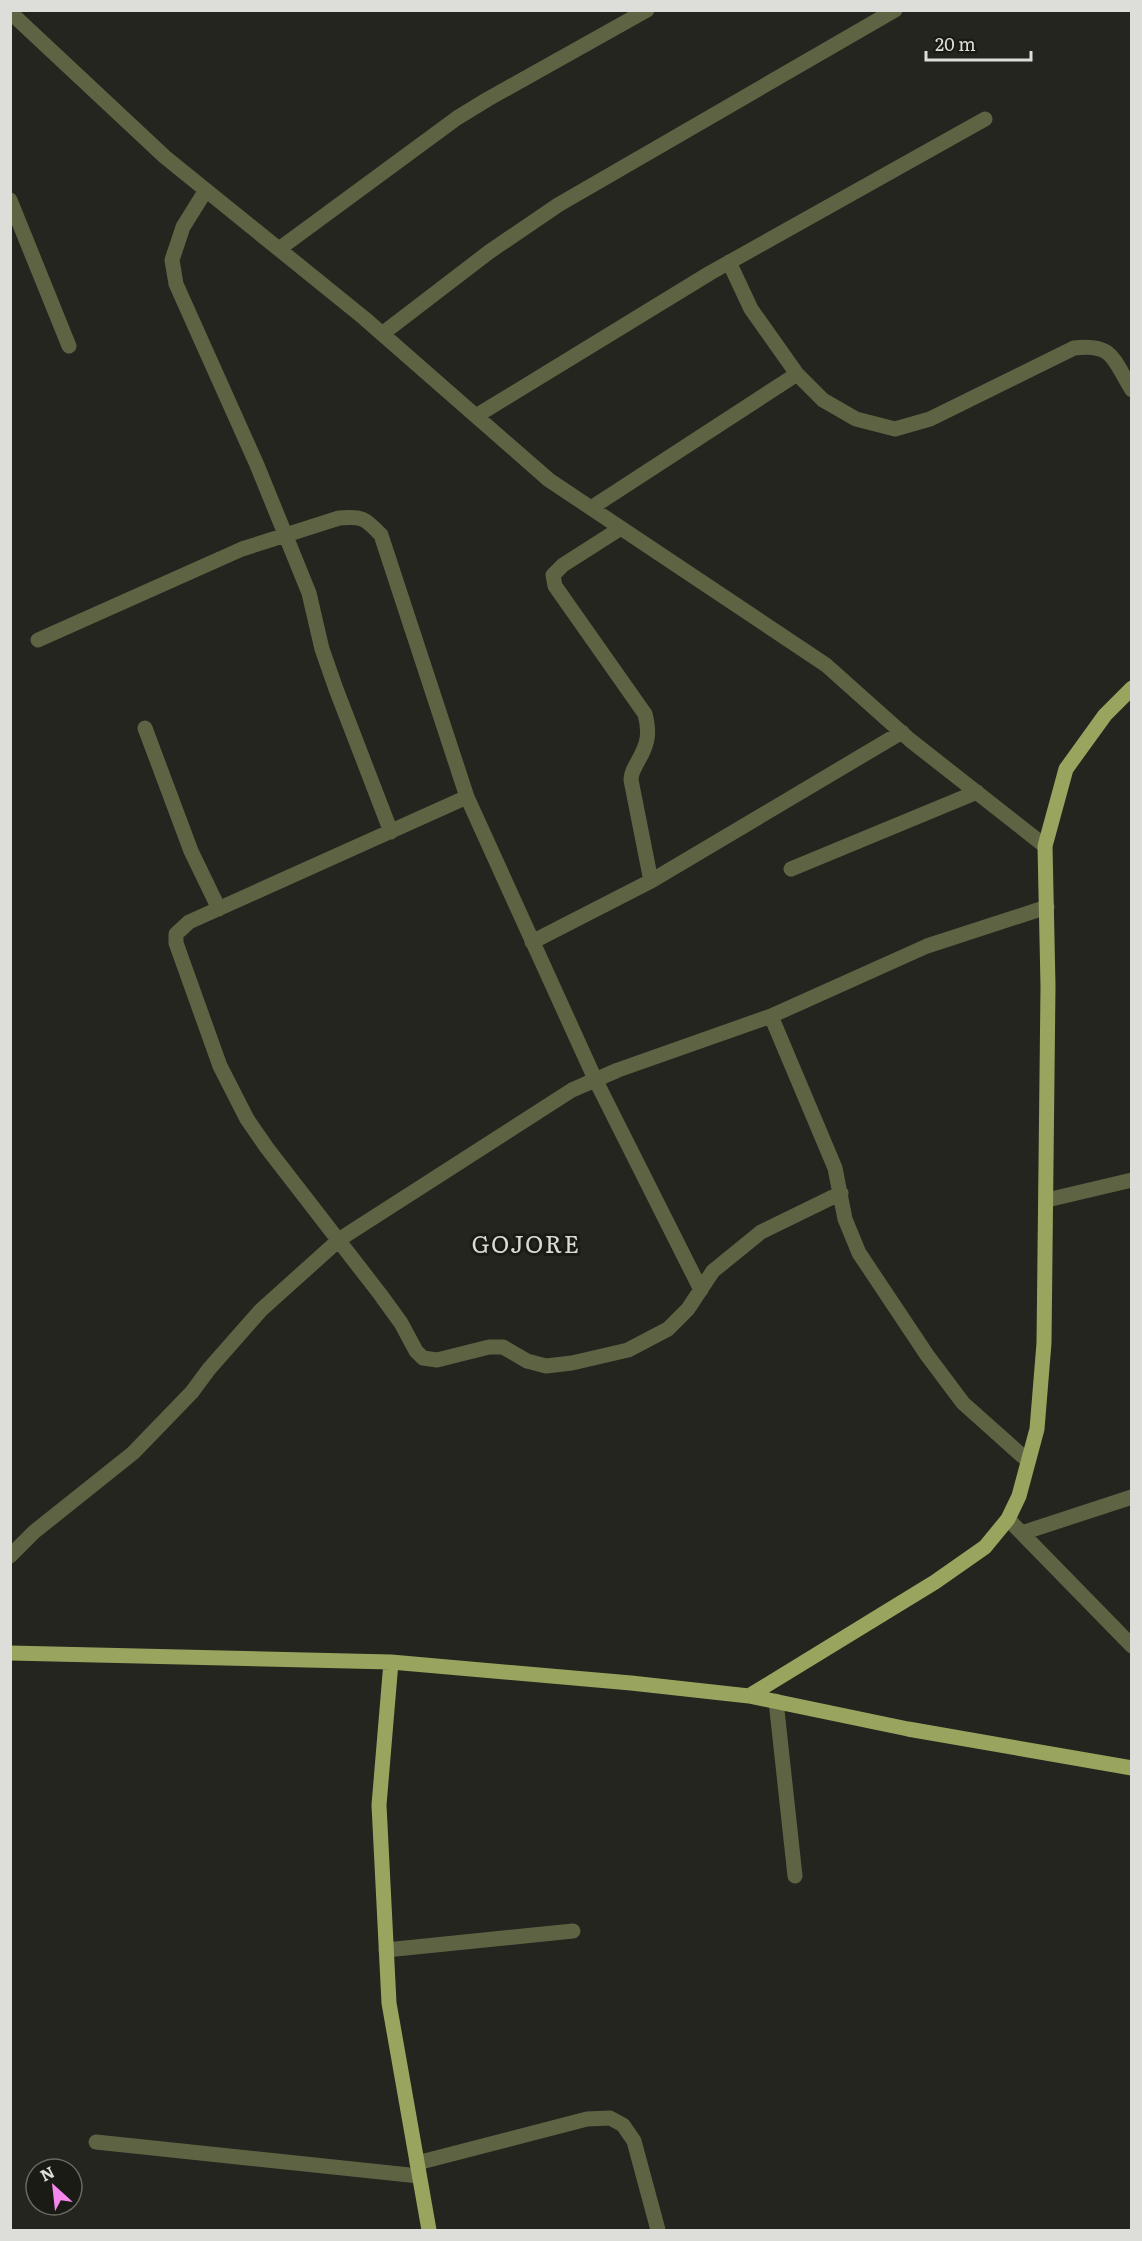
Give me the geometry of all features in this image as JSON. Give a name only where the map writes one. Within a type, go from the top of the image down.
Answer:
[{"type":"main road","points":[[749,1696],[935,1582],[985,1547],[1008,1519],[1019,1496],[1037,1429],[1044,1343],[1047,1200],[1045,846],[1066,769],[1105,715],[1131,688]]},
{"type":"main road","points":[[10,1653],[391,1662],[631,1683],[749,1696],[908,1729],[1131,1768]]},
{"type":"main road","points":[[391,1662],[379,1805],[389,2003],[429,2230]]},
{"type":"street","points":[[279,249],[457,118],[646,10]]},
{"type":"street","points":[[382,333],[489,252],[558,205],[895,10]]},
{"type":"street","points":[[14,23],[165,157],[382,333],[549,480],[826,665],[902,732],[1045,846]]},
{"type":"street","points":[[476,416],[729,262],[985,119]]},
{"type":"street","points":[[206,190],[183,227],[172,260],[176,284],[252,454],[309,593],[322,649],[391,832]]},
{"type":"street","points":[[10,200],[69,346]]},
{"type":"street","points":[[729,262],[752,309],[797,374],[823,400],[856,419],[895,429],[930,419],[1074,348],[1091,346],[1102,348],[1111,356],[1131,390]]},
{"type":"street","points":[[591,508],[797,374]]},
{"type":"street","points":[[38,640],[234,552],[339,518],[367,519],[381,535],[466,797],[595,1079],[701,1290]]},
{"type":"street","points":[[621,528],[563,565],[554,575],[555,586],[645,714],[649,730],[647,744],[632,772],[631,780],[651,881]]},
{"type":"street","points":[[145,728],[191,851],[219,909]]},
{"type":"street","points":[[532,942],[651,881],[902,732]]},
{"type":"street","points":[[790,869],[977,792]]},
{"type":"street","points":[[466,797],[219,909],[182,927],[176,934],[176,943],[220,1066],[247,1119],[267,1148],[340,1239],[401,1323],[416,1351],[423,1358],[430,1360],[489,1347],[503,1347],[527,1361],[546,1366],[572,1363],[628,1350],[668,1329],[688,1309],[713,1271],[731,1254],[761,1232],[841,1193]]},
{"type":"street","points":[[10,1556],[34,1532],[133,1453],[192,1392],[209,1369],[261,1310],[340,1239],[572,1090],[595,1079],[771,1016],[927,946],[1047,907]]},
{"type":"street","points":[[771,1016],[835,1168],[845,1219],[859,1253],[927,1355],[963,1403],[1028,1461]]},
{"type":"street","points":[[1047,1200],[1131,1180]]},
{"type":"street","points":[[1022,1533],[1131,1497]]},
{"type":"street","points":[[1008,1519],[1131,1646]]},
{"type":"street","points":[[776,1701],[795,1876]]},
{"type":"street","points":[[386,1950],[573,1931]]},
{"type":"street","points":[[96,2142],[418,2169],[587,2120],[610,2118],[623,2125],[634,2141],[658,2230]]},
{"type":"district","name":"GOJORE","points":[[526,1245]]}]
